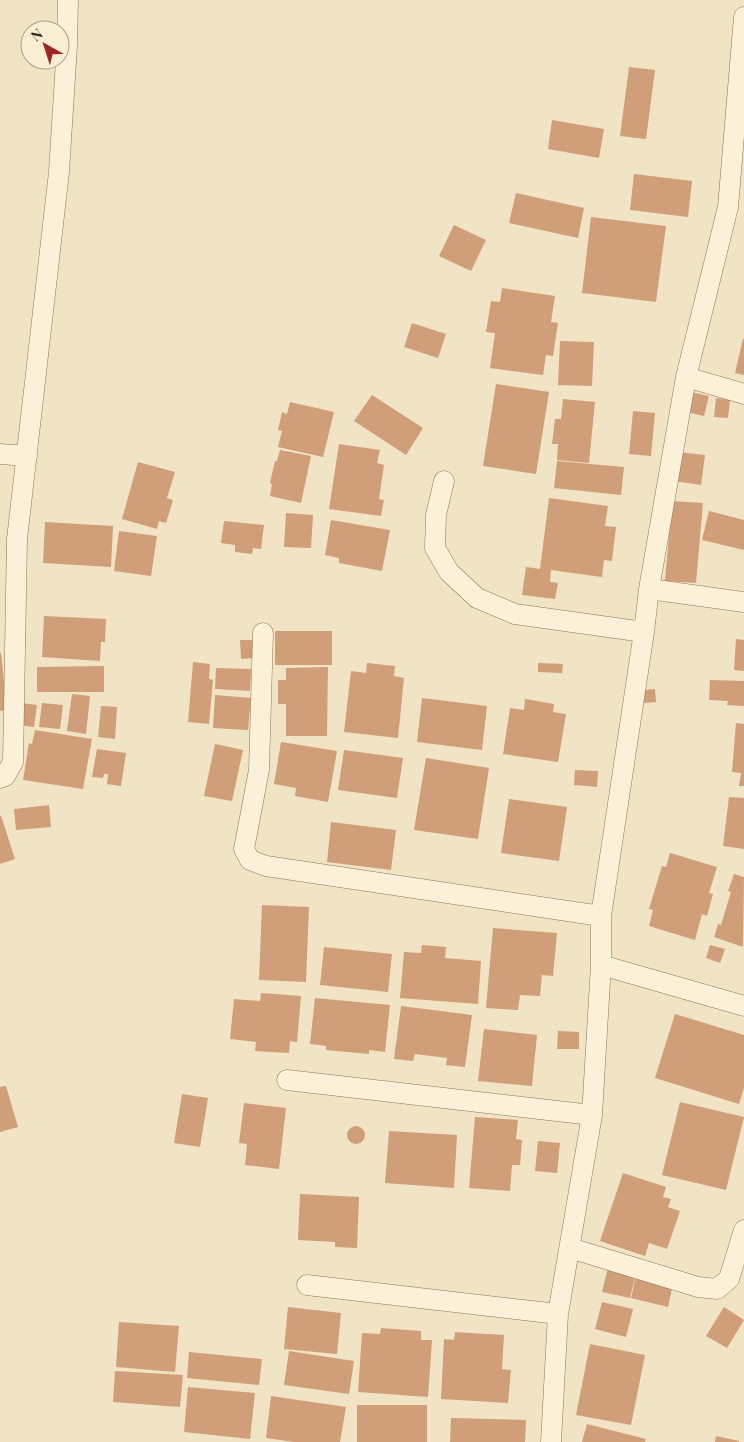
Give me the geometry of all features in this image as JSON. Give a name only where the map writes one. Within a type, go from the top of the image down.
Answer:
[{"type":"street","points":[[0,778],[5,776],[13,762],[17,539],[59,172],[68,0]]},
{"type":"street","points":[[552,1442],[558,1314],[592,1115],[602,965],[601,916],[649,589],[686,377],[728,207],[744,18]]},
{"type":"street","points":[[686,377],[744,394]]},
{"type":"street","points":[[0,454],[27,456]]},
{"type":"street","points":[[444,481],[436,515],[435,548],[448,572],[477,598],[515,614],[644,632]]},
{"type":"street","points":[[649,589],[744,602]]},
{"type":"street","points":[[263,633],[259,770],[244,849],[250,860],[266,866],[601,916]]},
{"type":"street","points":[[602,965],[744,1006]]},
{"type":"street","points":[[288,1080],[592,1115]]},
{"type":"street","points":[[570,1248],[698,1287],[717,1289],[729,1279],[744,1230]]},
{"type":"street","points":[[307,1285],[558,1314]]},
{"type":"building","points":[[629,67],[655,70],[646,139],[620,136]]},
{"type":"building","points":[[552,120],[604,129],[599,158],[548,149]]},
{"type":"building","points":[[634,174],[692,181],[688,217],[630,210]]},
{"type":"building","points":[[516,193],[584,208],[578,238],[509,223]]},
{"type":"building","points":[[591,217],[666,226],[656,302],[582,293]]},
{"type":"building","points":[[454,225],[486,240],[471,271],[439,256]]},
{"type":"building","points":[[502,288],[555,296],[551,322],[558,323],[553,356],[546,355],[543,375],[490,368],[495,333],[486,332],[491,301],[500,302]]},
{"type":"building","points":[[412,323],[446,334],[438,358],[404,347]]},
{"type":"building","points":[[744,339],[744,375],[735,373]]},
{"type":"building","points":[[560,341],[594,342],[592,386],[558,385]]},
{"type":"building","points":[[496,384],[549,392],[536,474],[483,466]]},
{"type":"building","points":[[686,391],[709,396],[704,416],[682,411]]},
{"type":"building","points":[[372,395],[423,428],[406,455],[354,421]]},
{"type":"building","points":[[716,398],[730,400],[728,418],[714,417]]},
{"type":"building","points":[[563,399],[595,402],[589,463],[557,460],[558,444],[552,444],[555,419],[561,419]]},
{"type":"building","points":[[290,402],[334,412],[323,457],[278,447],[282,431],[278,430],[282,412],[287,414]]},
{"type":"building","points":[[633,411],[655,413],[651,456],[629,454]]},
{"type":"building","points":[[339,444],[380,450],[377,463],[384,465],[379,499],[384,500],[381,516],[329,509]]},
{"type":"building","points":[[280,450],[311,456],[301,503],[270,496],[272,484],[270,483],[275,461],[277,461]]},
{"type":"building","points":[[678,452],[705,455],[701,485],[674,481]]},
{"type":"building","points":[[557,461],[624,467],[621,495],[554,488]]},
{"type":"building","points":[[138,462],[175,472],[167,498],[173,500],[166,523],[159,521],[157,529],[122,519]]},
{"type":"building","points":[[549,498],[608,506],[605,526],[616,527],[612,561],[604,560],[602,577],[551,570],[550,582],[558,583],[555,599],[522,595],[526,567],[540,569]]},
{"type":"building","points":[[672,501],[703,503],[696,583],[665,581]]},
{"type":"building","points":[[709,511],[744,520],[744,550],[702,540]]},
{"type":"building","points":[[286,513],[313,515],[311,548],[284,547]]},
{"type":"building","points":[[331,520],[390,530],[382,571],[339,563],[339,558],[325,555]]},
{"type":"building","points":[[224,521],[264,525],[261,549],[253,548],[252,554],[235,552],[235,545],[221,543]]},
{"type":"building","points":[[45,522],[113,526],[111,567],[43,563]]},
{"type":"building","points":[[119,531],[157,536],[151,576],[114,571]]},
{"type":"building","points":[[44,616],[106,619],[105,642],[101,642],[100,661],[42,657]]},
{"type":"building","points":[[275,631],[332,631],[332,665],[275,665]]},
{"type":"building","points":[[736,639],[744,640],[744,671],[734,670]]},
{"type":"building","points":[[240,640],[253,640],[254,658],[241,659]]},
{"type":"building","points":[[0,653],[7,710],[0,711]]},
{"type":"building","points":[[193,662],[210,664],[209,679],[213,680],[209,724],[188,722]]},
{"type":"building","points":[[367,663],[395,666],[394,676],[404,678],[398,738],[344,732],[351,671],[366,673]]},
{"type":"building","points":[[538,663],[563,664],[562,673],[538,672]]},
{"type":"building","points":[[104,666],[104,692],[37,692],[37,667]]},
{"type":"building","points":[[328,667],[327,736],[286,736],[286,704],[278,704],[278,680],[286,680],[286,668]]},
{"type":"building","points":[[216,668],[251,669],[250,691],[215,689]]},
{"type":"building","points":[[710,680],[744,681],[744,706],[727,705],[728,701],[709,700]]},
{"type":"building","points":[[655,689],[656,702],[644,703],[643,690]]},
{"type":"building","points":[[72,694],[90,696],[86,734],[67,731]]},
{"type":"building","points":[[215,695],[251,698],[248,730],[213,728]]},
{"type":"building","points":[[422,698],[487,706],[482,750],[417,742]]},
{"type":"building","points":[[525,699],[554,704],[553,712],[566,714],[558,762],[503,754],[510,708],[524,710]]},
{"type":"building","points":[[21,703],[37,705],[34,727],[18,725]]},
{"type":"building","points":[[42,703],[63,705],[60,729],[39,727]]},
{"type":"building","points":[[101,706],[117,707],[115,739],[98,737]]},
{"type":"building","points":[[736,723],[744,724],[744,786],[739,786],[741,773],[732,772]]},
{"type":"building","points":[[35,730],[92,739],[83,789],[23,780],[29,743],[32,744]]},
{"type":"building","points":[[281,742],[337,751],[328,802],[295,796],[296,788],[274,784]]},
{"type":"building","points":[[215,744],[243,750],[232,801],[204,796]]},
{"type":"building","points":[[97,749],[126,753],[121,786],[107,784],[108,774],[104,774],[103,778],[92,777]]},
{"type":"building","points":[[344,750],[403,758],[397,798],[338,790]]},
{"type":"building","points":[[426,758],[489,768],[478,839],[414,830]]},
{"type":"building","points":[[575,770],[598,771],[597,787],[574,785]]},
{"type":"building","points":[[729,797],[744,798],[744,849],[723,846]]},
{"type":"building","points":[[509,799],[567,807],[559,861],[501,853]]},
{"type":"building","points":[[49,805],[51,827],[16,830],[14,809]]},
{"type":"building","points":[[0,816],[15,859],[0,864]]},
{"type":"building","points":[[331,822],[396,830],[391,870],[327,862]]},
{"type":"building","points":[[670,853],[717,867],[709,893],[713,894],[707,916],[702,914],[695,940],[649,926],[653,910],[649,909],[662,866],[666,867]]},
{"type":"building","points":[[734,874],[744,877],[743,947],[714,937],[718,924],[721,925],[731,892],[728,891]]},
{"type":"building","points":[[262,905],[309,907],[306,982],[259,980]]},
{"type":"building","points":[[493,928],[557,933],[553,976],[542,975],[540,996],[520,995],[518,1010],[486,1008]]},
{"type":"building","points":[[422,945],[446,947],[445,958],[481,961],[478,1004],[400,998],[404,952],[421,953]]},
{"type":"building","points":[[710,945],[725,949],[720,963],[706,958]]},
{"type":"building","points":[[324,947],[392,954],[388,992],[320,985]]},
{"type":"building","points":[[261,993],[301,996],[297,1042],[290,1041],[289,1053],[255,1051],[256,1042],[230,1039],[234,999],[260,1001]]},
{"type":"building","points":[[315,998],[390,1005],[385,1052],[369,1050],[369,1054],[326,1050],[326,1046],[310,1044]]},
{"type":"building","points":[[401,1006],[472,1015],[465,1067],[446,1065],[447,1058],[415,1054],[413,1061],[394,1059]]},
{"type":"building","points":[[675,1014],[744,1035],[744,1088],[739,1104],[655,1078]]},
{"type":"building","points":[[484,1029],[537,1035],[532,1086],[478,1081]]},
{"type":"building","points":[[558,1031],[579,1032],[579,1049],[557,1049]]},
{"type":"building","points":[[6,1086],[18,1127],[0,1132],[0,1087]]},
{"type":"building","points":[[182,1094],[208,1098],[200,1147],[174,1143]]},
{"type":"building","points":[[680,1102],[744,1117],[726,1190],[662,1175]]},
{"type":"building","points":[[244,1103],[286,1108],[279,1169],[245,1165],[247,1144],[239,1143]]},
{"type":"building","points":[[475,1117],[518,1120],[516,1139],[522,1140],[520,1165],[512,1165],[510,1191],[469,1188]]},
{"type":"building","points":[[356,1126],[362,1129],[365,1135],[362,1141],[356,1144],[350,1141],[347,1135],[350,1129]]},
{"type":"building","points":[[389,1131],[457,1135],[454,1188],[385,1183]]},
{"type":"building","points":[[538,1141],[560,1143],[557,1173],[535,1171]]},
{"type":"building","points":[[623,1173],[666,1187],[663,1197],[671,1199],[668,1207],[680,1211],[667,1249],[649,1243],[645,1256],[600,1241]]},
{"type":"building","points":[[300,1194],[359,1197],[357,1248],[335,1247],[335,1242],[298,1240]]},
{"type":"building","points":[[608,1267],[636,1273],[630,1298],[602,1292]]},
{"type":"building","points":[[636,1275],[673,1284],[668,1307],[631,1298]]},
{"type":"building","points":[[602,1302],[633,1309],[626,1337],[595,1329]]},
{"type":"building","points":[[288,1307],[341,1313],[337,1354],[284,1349]]},
{"type":"building","points":[[724,1307],[744,1320],[727,1348],[706,1336]]},
{"type":"building","points":[[119,1322],[179,1326],[175,1372],[116,1367]]},
{"type":"building","points":[[381,1328],[421,1331],[421,1340],[432,1340],[428,1397],[358,1392],[362,1333],[380,1334]]},
{"type":"building","points":[[455,1332],[504,1335],[502,1369],[511,1370],[508,1403],[441,1399],[444,1339],[454,1340]]},
{"type":"building","points":[[590,1344],[645,1355],[631,1425],[576,1415]]},
{"type":"building","points":[[289,1351],[354,1361],[349,1394],[284,1385]]},
{"type":"building","points":[[189,1352],[262,1359],[259,1385],[187,1378]]},
{"type":"building","points":[[115,1371],[183,1375],[180,1407],[113,1402]]},
{"type":"building","points":[[188,1387],[255,1393],[250,1439],[184,1432]]},
{"type":"building","points":[[271,1396],[346,1407],[340,1442],[294,1442],[266,1438]]},
{"type":"building","points":[[357,1405],[427,1405],[427,1442],[357,1442]]},
{"type":"building","points":[[451,1418],[526,1420],[525,1442],[450,1442]]},
{"type":"building","points":[[587,1424],[646,1439],[645,1442],[582,1442]]},
{"type":"building","points":[[716,1436],[739,1441],[739,1442],[715,1442]]}]
